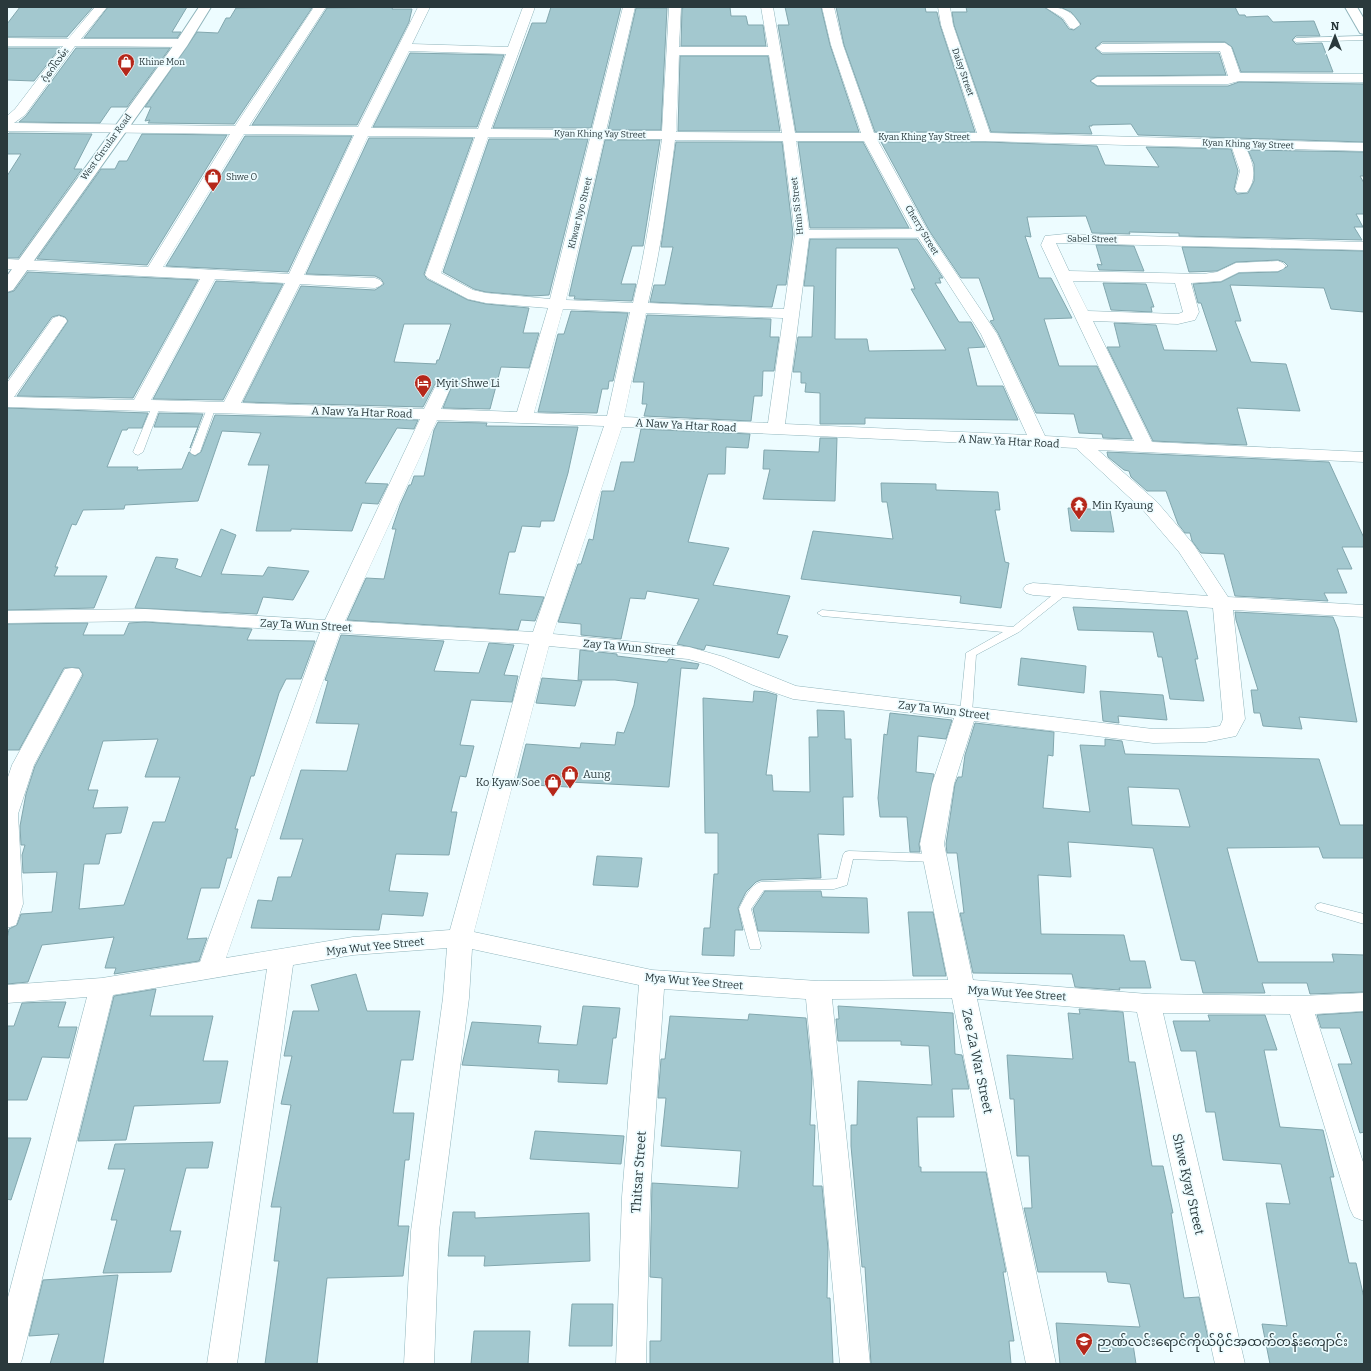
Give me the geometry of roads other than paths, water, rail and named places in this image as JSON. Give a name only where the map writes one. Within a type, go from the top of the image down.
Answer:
[{"type":"main road","name":"West Circular Road","points":[[7,287],[182,42],[205,7]]},
{"type":"main road","points":[[1357,11],[1364,30]]},
{"type":"street","name":"ဂံ့ဂေါ်လမ်း","points":[[7,122],[20,112],[71,43],[101,7]]},
{"type":"street","points":[[153,272],[240,129],[320,7]]},
{"type":"street","points":[[230,407],[295,278],[363,131],[424,7]]},
{"type":"street","points":[[529,7],[433,271],[433,275],[468,294],[486,298],[557,304],[790,314]]},
{"type":"street","name":"Khwar Nyo Street","points":[[524,417],[557,304],[600,134],[629,7]]},
{"type":"street","points":[[419,1364],[425,1232],[456,998],[460,938],[541,639],[615,421],[649,267],[658,215],[669,135],[675,7]]},
{"type":"street","name":"Hnin Si Street","points":[[767,7],[789,137],[802,234],[790,314],[776,430]]},
{"type":"street","name":"Cherry Street","points":[[828,7],[837,45],[869,137],[922,232],[989,334],[1039,442]]},
{"type":"street","name":"Daisy Street","points":[[944,7],[947,25],[986,137]]},
{"type":"street","points":[[1051,7],[1067,14],[1071,18],[1074,25]]},
{"type":"street","points":[[7,42],[182,42]]},
{"type":"street","points":[[404,47],[514,51]]},
{"type":"street","points":[[1102,48],[1225,47],[1235,77]]},
{"type":"street","points":[[673,51],[774,51]]},
{"type":"street","points":[[1097,81],[1228,80],[1234,79],[1235,77],[1364,78]]},
{"type":"street","name":"Kyan Khing Yay Street","points":[[7,127],[789,137],[986,137],[1364,147]]},
{"type":"street","points":[[1237,144],[1247,167],[1248,178],[1242,189]]},
{"type":"street","points":[[802,234],[922,232]]},
{"type":"street","name":"Sabel Street","points":[[1146,447],[1048,245],[1050,239],[1065,238],[1364,246]]},
{"type":"street","points":[[7,264],[375,283]]},
{"type":"street","points":[[1064,276],[1182,280],[1221,276],[1236,268],[1278,266]]},
{"type":"street","points":[[149,404],[210,275]]},
{"type":"street","points":[[1083,316],[1178,319],[1189,317],[1191,312],[1182,280]]},
{"type":"street","points":[[7,395],[59,321]]},
{"type":"street","points":[[210,968],[332,627],[442,389]]},
{"type":"street","name":"A Naw Ya Htar Road","points":[[7,402],[149,404],[524,417],[1364,457]]},
{"type":"street","points":[[1081,444],[1150,506],[1187,550],[1222,603]]},
{"type":"street","points":[[1033,589],[1222,603],[1364,611]]},
{"type":"street","name":"Zay Ta Wun Street","points":[[7,617],[145,615],[541,639],[689,653],[717,661],[760,680],[793,692],[1153,736],[1206,735],[1228,731],[1234,719],[1222,603]]},
{"type":"street","points":[[7,919],[11,904],[7,814],[23,764],[72,674]]},
{"type":"street","name":"Zee Za War Street","points":[[966,713],[944,784],[932,844],[1041,1364]]},
{"type":"street","name":"Mya Wut Yee Street","points":[[7,994],[102,987],[210,968],[281,959],[353,946],[460,938],[652,979],[818,990],[963,989],[1148,1003],[1300,1005],[1364,1002]]},
{"type":"street","points":[[222,1364],[281,959]]},
{"type":"street","name":"Thitsar Street","points":[[631,1364],[636,1197],[652,979]]},
{"type":"street","points":[[7,1359],[102,987]]},
{"type":"street","points":[[818,990],[855,1364]]},
{"type":"street","name":"Shwe Kyay Street","points":[[1148,1003],[1230,1364]]},
{"type":"street","points":[[1300,1005],[1364,1209]]},
{"type":"lane","points":[[1296,40],[1364,38]]},
{"type":"lane","points":[[138,452],[149,404]]},
{"type":"lane","points":[[195,452],[212,406]]},
{"type":"lane","points":[[966,713],[971,653],[1015,630],[1064,591]]},
{"type":"lane","points":[[822,613],[1015,630]]},
{"type":"lane","points":[[755,946],[745,909],[754,892],[761,886],[834,885],[843,882],[849,855],[935,858]]},
{"type":"lane","points":[[1321,907],[1364,919]]},
{"type":"place","name":"Khine Mon","points":[[126,77]]},
{"type":"place","name":"Shwe O","points":[[213,192]]},
{"type":"place","name":"Myit Shwe Li","points":[[423,398]]},
{"type":"place","name":"Min Kyaung","points":[[1079,520]]},
{"type":"place","name":"Aung","points":[[570,789]]},
{"type":"place","name":"Ko Kyaw Soe","points":[[553,797]]},
{"type":"place","name":"ဉာဏ်လင်းရောင်ကိုယ်ပိုင်အထက်တန်း‌ကျောင်း","points":[[1084,1356]]}]
